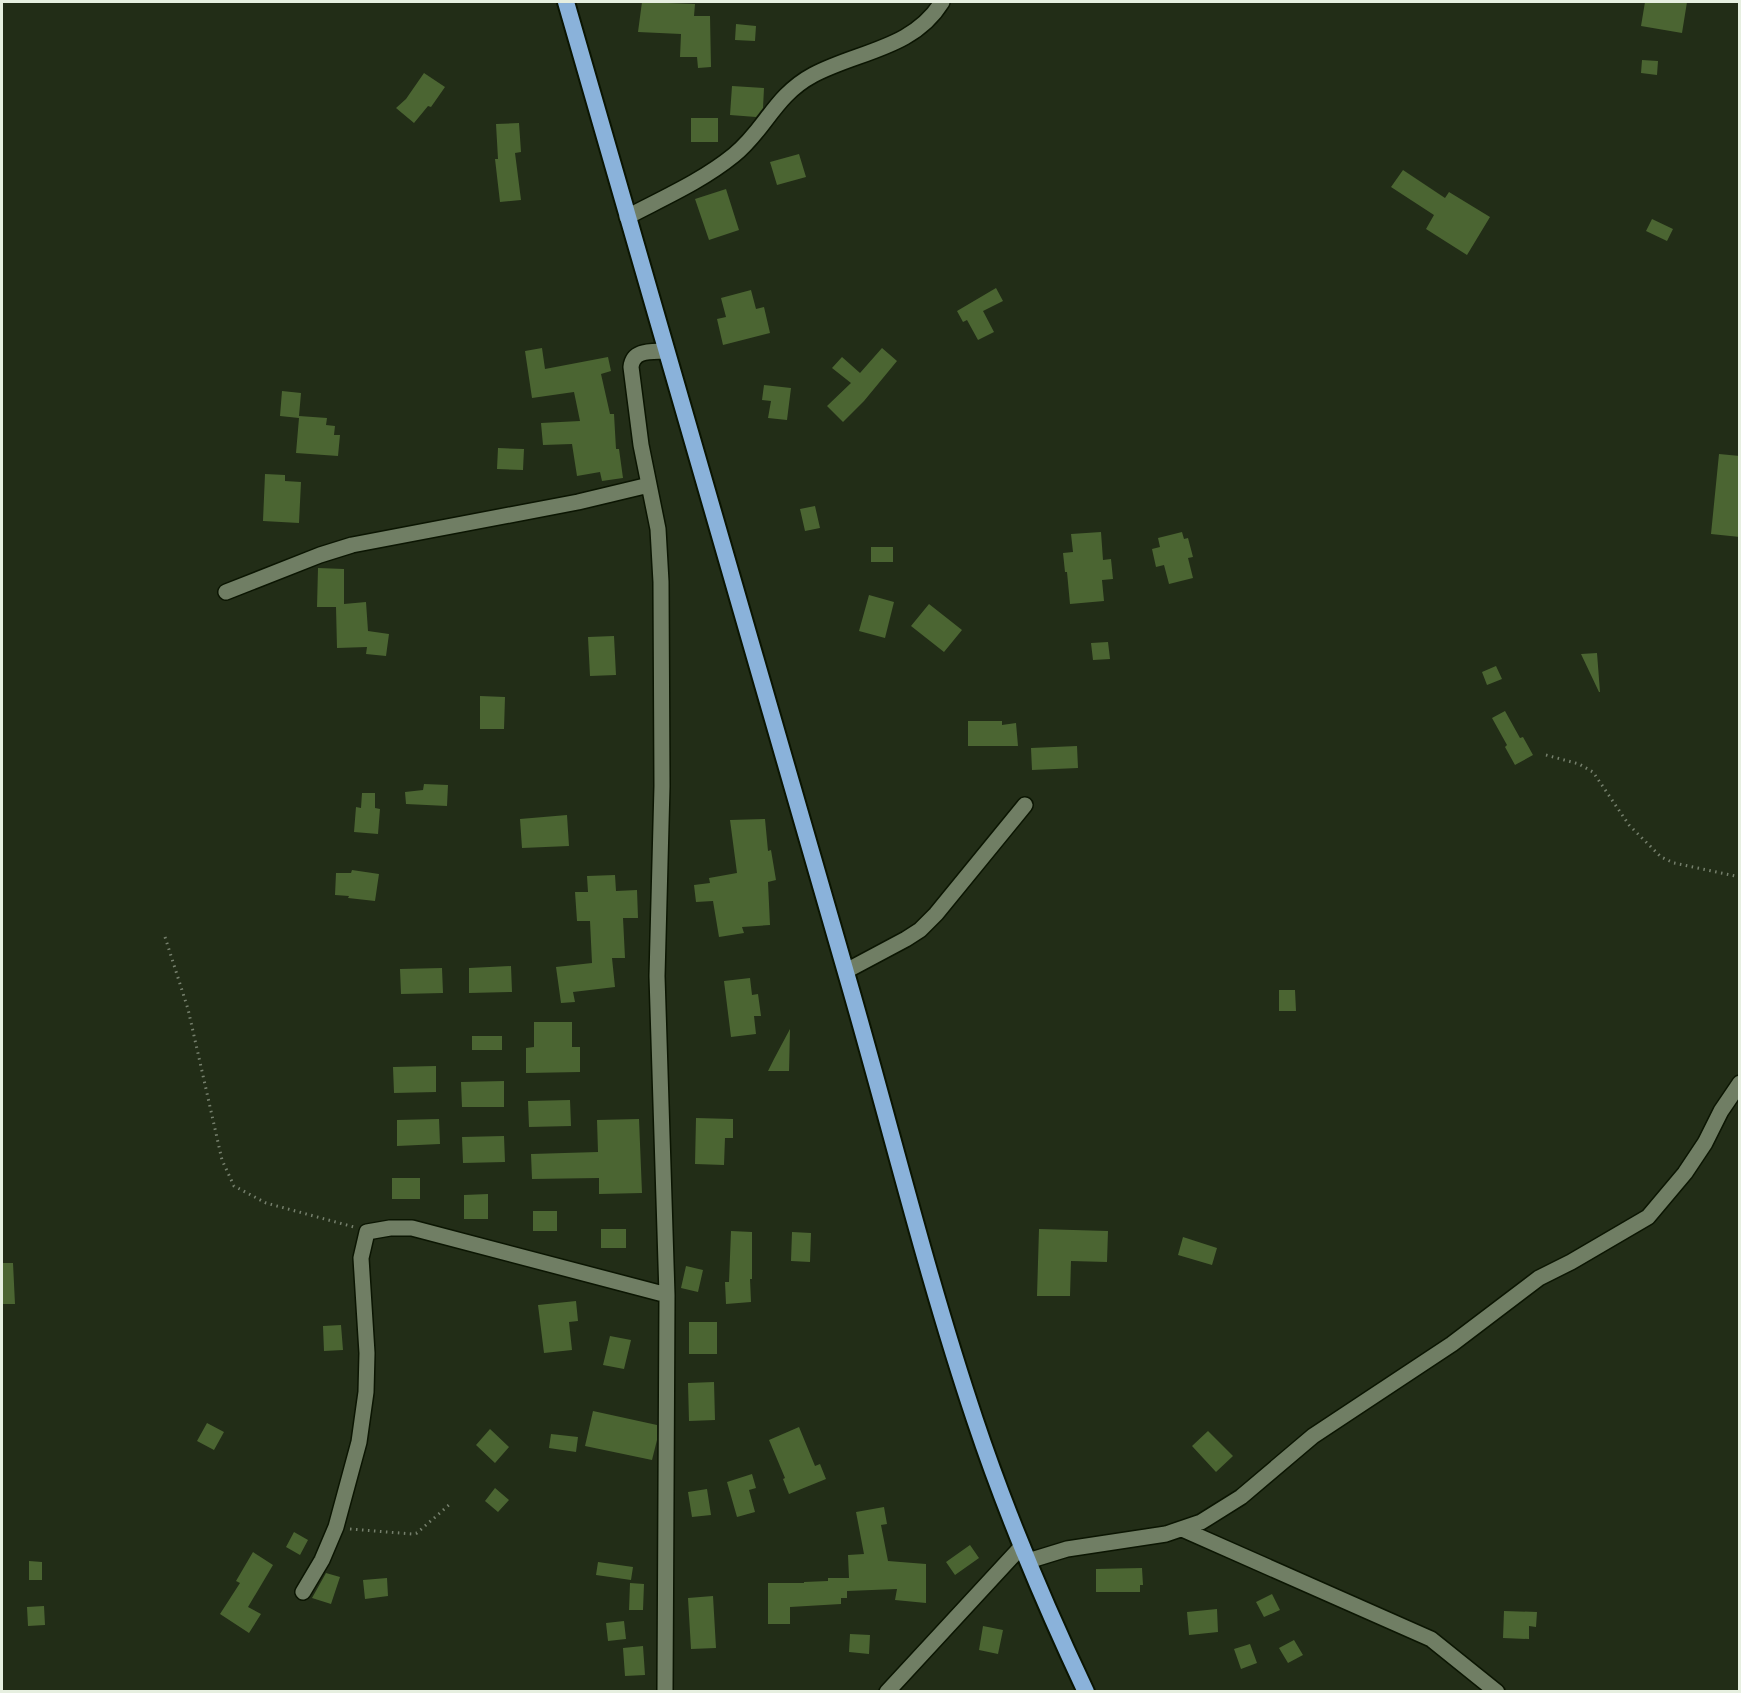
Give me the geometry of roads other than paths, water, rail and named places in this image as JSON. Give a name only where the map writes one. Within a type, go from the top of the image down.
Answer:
[{"type":"highway","points":[[567,2],[627,217],[846,971],[932,1283],[975,1420],[1025,1554],[1086,1692]]},
{"type":"street","points":[[627,217],[713,170],[735,155],[752,138],[785,94],[794,87],[825,70],[906,37],[924,24],[942,2]]},
{"type":"street","points":[[665,1692],[667,1295],[657,976],[662,786],[661,582],[658,529],[641,445],[631,364],[634,356],[638,354],[666,351]]},
{"type":"street","points":[[226,592],[320,555],[352,545],[578,502],[649,485]]},
{"type":"street","points":[[846,971],[920,930],[936,914],[1025,805]]},
{"type":"street","points":[[887,1692],[1025,1554],[1166,1534],[1201,1522],[1241,1497],[1313,1436],[1452,1344],[1539,1278],[1572,1262],[1648,1217],[1678,1182],[1700,1150],[1721,1111],[1740,1083]]},
{"type":"street","points":[[303,1592],[322,1560],[336,1527],[359,1442],[366,1392],[367,1353],[361,1258],[367,1232],[390,1228],[412,1228],[667,1295]]},
{"type":"street","points":[[1182,1529],[1431,1639],[1497,1692]]}]
